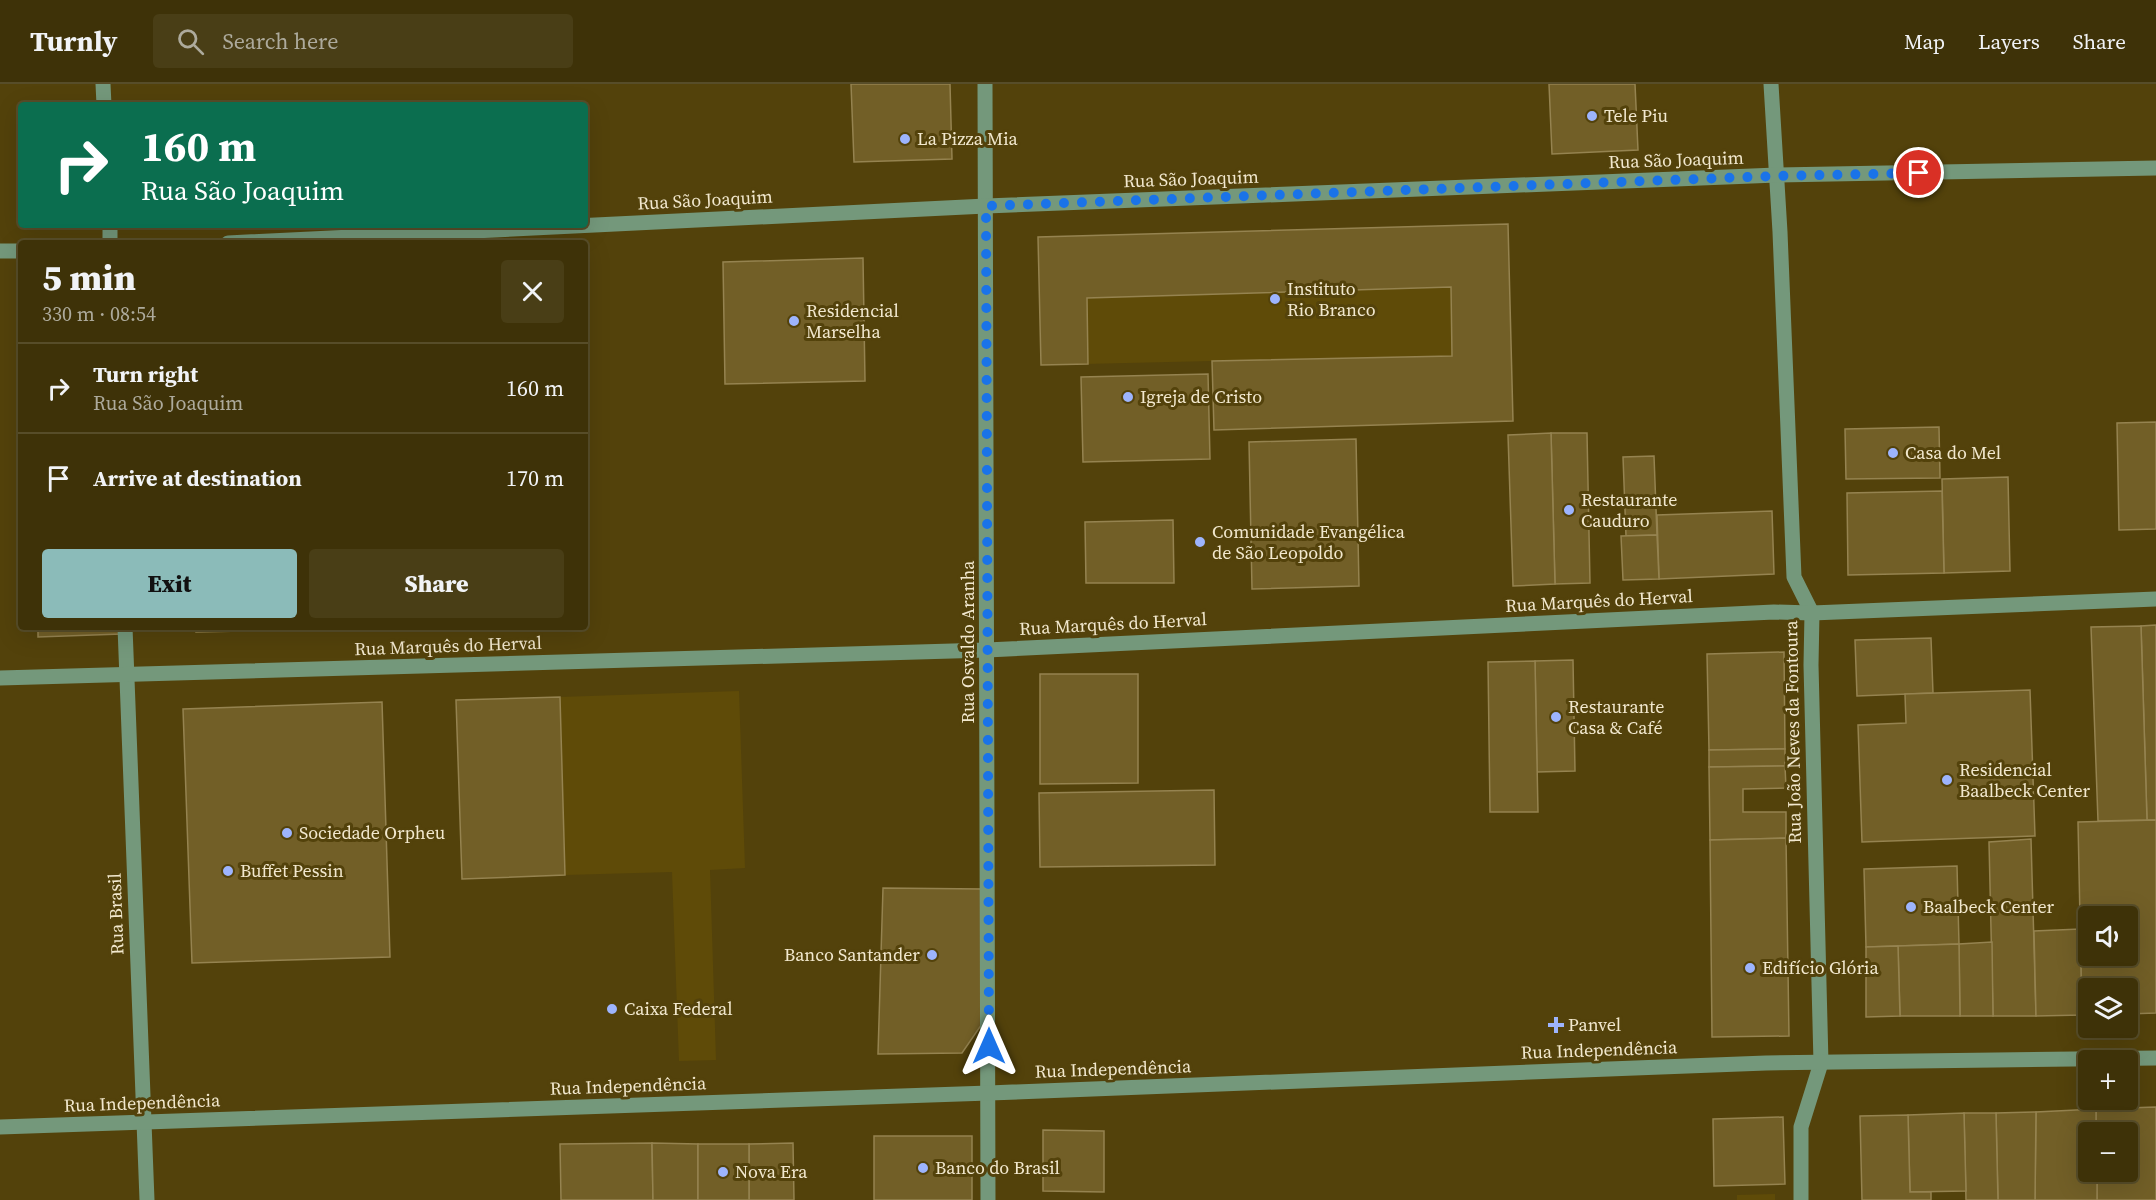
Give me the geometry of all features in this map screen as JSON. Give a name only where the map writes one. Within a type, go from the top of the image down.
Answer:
[{"type":"street","points":[[103,84],[104,102]]},
{"type":"street","name":"Rua Osvaldo Aranha","points":[[985,84],[988,1200]]},
{"type":"street","name":"Rua João Neves da Fontoura","points":[[1771,84],[1794,577],[1812,612],[1811,666],[1821,1064],[1801,1127],[1801,1200]]},
{"type":"street","name":"Rua São Joaquim","points":[[588,225],[986,206],[1777,176],[2156,168]]},
{"type":"street","name":"Rua São Joaquim","points":[[289,240],[535,228]]},
{"type":"street","points":[[0,251],[18,251]]},
{"type":"street","name":"Rua Marquês do Herval","points":[[0,678],[987,650],[1750,613],[2156,599]]},
{"type":"street","name":"Rua Brasil","points":[[125,630],[147,1200]]},
{"type":"street","name":"Rua Independência","points":[[0,1127],[989,1093],[1766,1063],[2156,1058]]},
{"type":"shaded area","name":"Instituto Rio Branco","points":[[1508,224],[1513,421],[1214,430],[1212,361],[1041,365],[1038,237]]},
{"type":"shaded area","points":[[739,691],[745,868],[710,870],[716,1060],[679,1061],[672,872],[565,875],[560,697]]},
{"type":"shaded area","points":[[1775,1194],[1775,1200],[1737,1200],[1737,1195]]},
{"type":"building","points":[[851,84],[950,84],[952,159],[854,162]]},
{"type":"building","points":[[1549,84],[1635,84],[1638,150],[1552,154]]},
{"type":"building","name":"Instituto Rio Branco","points":[[1508,224],[1513,421],[1214,430],[1212,361],[1452,356],[1451,287],[1087,298],[1088,364],[1041,365],[1038,237]]},
{"type":"building","name":"Residencial Marselha","points":[[863,258],[865,381],[725,384],[723,262]]},
{"type":"building","points":[[1208,374],[1210,459],[1083,462],[1081,377]]},
{"type":"building","points":[[2156,422],[2156,529],[2119,530],[2117,423]]},
{"type":"building","name":"Casa do Mel","points":[[1939,427],[1940,478],[1846,479],[1845,429]]},
{"type":"building","points":[[1551,433],[1587,433],[1590,583],[1555,584]]},
{"type":"building","points":[[1551,433],[1555,584],[1513,586],[1508,435]]},
{"type":"building","points":[[1356,439],[1359,586],[1252,589],[1249,442]]},
{"type":"building","points":[[1654,456],[1657,535],[1626,536],[1623,457]]},
{"type":"building","points":[[2008,477],[2010,571],[1944,573],[1942,479]]},
{"type":"building","points":[[1942,491],[1944,573],[1848,575],[1847,493]]},
{"type":"building","points":[[1772,511],[1774,574],[1659,579],[1657,515]]},
{"type":"building","points":[[1173,520],[1174,583],[1086,583],[1085,522]]},
{"type":"building","points":[[1657,535],[1659,579],[1623,580],[1621,536]]},
{"type":"building","points":[[2156,625],[2156,820],[2147,820],[2141,626]]},
{"type":"building","points":[[2141,626],[2147,820],[2098,821],[2091,627]]},
{"type":"building","points":[[38,630],[120,630],[121,634],[38,637]]},
{"type":"building","points":[[196,630],[243,630],[243,631],[196,632]]},
{"type":"building","points":[[1931,638],[1933,693],[1857,696],[1855,640]]},
{"type":"building","points":[[1784,652],[1785,749],[1709,750],[1707,654]]},
{"type":"building","points":[[1573,660],[1575,771],[1537,772],[1535,661]]},
{"type":"building","points":[[1535,661],[1538,812],[1490,812],[1488,662]]},
{"type":"building","points":[[1040,674],[1138,674],[1138,783],[1040,784]]},
{"type":"building","name":"Residencial Baalbeck Center","points":[[2030,690],[2035,836],[1862,842],[1858,725],[1906,723],[1905,694]]},
{"type":"building","points":[[560,697],[565,875],[462,879],[456,700]]},
{"type":"building","name":"Sociedade Orpheu","points":[[382,702],[390,957],[192,963],[183,709]]},
{"type":"building","points":[[1785,749],[1785,766],[1709,767],[1709,750]]},
{"type":"building","points":[[1785,766],[1786,788],[1743,789],[1743,812],[1786,812],[1786,838],[1710,840],[1709,767]]},
{"type":"building","points":[[1214,790],[1215,865],[1040,867],[1039,793]]},
{"type":"building","points":[[2156,820],[2156,1013],[2138,1014],[2138,978],[2081,978],[2081,966],[2138,966],[2138,906],[2080,906],[2078,822]]},
{"type":"building","name":"Edifício Glória","points":[[1786,838],[1789,1036],[1712,1037],[1710,840]]},
{"type":"building","points":[[2031,839],[2036,1016],[1993,1016],[1989,842]]},
{"type":"building","name":"Baalbeck Center","points":[[1957,866],[1959,944],[1866,947],[1864,869]]},
{"type":"building","name":"Banco Santander","points":[[883,888],[983,889],[984,1021],[962,1053],[878,1054]]},
{"type":"building","points":[[2078,929],[2078,966],[2081,966],[2081,978],[2078,978],[2078,1015],[2036,1016],[2034,931]]},
{"type":"building","points":[[1992,942],[1993,1016],[1960,1016],[1959,944]]},
{"type":"building","points":[[1959,944],[1960,1016],[1900,1016],[1898,946]]},
{"type":"building","points":[[1898,946],[1900,1016],[1866,1017],[1866,947]]},
{"type":"building","points":[[2156,1107],[2156,1200],[2097,1200],[2097,1182],[2138,1182],[2138,1122],[2096,1122],[2096,1110],[2138,1110],[2138,1108]]},
{"type":"building","points":[[2096,1110],[2096,1122],[2078,1122],[2078,1182],[2097,1182],[2097,1200],[2035,1200],[2036,1112]]},
{"type":"building","points":[[2036,1112],[2035,1200],[1998,1200],[1996,1113]]},
{"type":"building","points":[[1964,1113],[1996,1113],[1998,1200],[1966,1200]]},
{"type":"building","points":[[1964,1113],[1966,1191],[1910,1192],[1908,1115]]},
{"type":"building","points":[[1908,1115],[1910,1192],[1931,1192],[1931,1200],[1862,1200],[1860,1116]]},
{"type":"building","points":[[1783,1117],[1785,1184],[1714,1186],[1713,1119]]},
{"type":"building","points":[[1043,1130],[1104,1131],[1104,1192],[1043,1191]]},
{"type":"building","name":"Banco do Brasil","points":[[874,1136],[972,1136],[972,1200],[874,1200]]},
{"type":"building","points":[[652,1143],[653,1200],[561,1200],[560,1144]]},
{"type":"building","points":[[652,1143],[698,1144],[698,1200],[653,1200]]},
{"type":"building","points":[[793,1143],[794,1200],[749,1200],[749,1144]]},
{"type":"building","name":"Nova Era","points":[[698,1144],[749,1144],[749,1200],[698,1200]]},
{"type":"place","name":"Tele Piu","points":[[1592,116]]},
{"type":"place","name":"La Pizza Mia","points":[[905,139]]},
{"type":"place","name":"Instituto Rio Branco","points":[[1275,299]]},
{"type":"place","name":"Residencial Marselha","points":[[794,321]]},
{"type":"place","name":"Igreja de Cristo","points":[[1128,397]]},
{"type":"place","name":"Casa do Mel","points":[[1893,453]]},
{"type":"place","name":"Restaurante Cauduro","points":[[1569,510]]},
{"type":"place","name":"Comunidade Evangélica de São Leopoldo","points":[[1200,542]]},
{"type":"place","name":"Restaurante Casa & Café","points":[[1556,717]]},
{"type":"place","name":"Residencial Baalbeck Center","points":[[1947,780]]},
{"type":"place","name":"Sociedade Orpheu","points":[[287,833]]},
{"type":"place","name":"Buffet Pessin","points":[[228,871]]},
{"type":"place","name":"Baalbeck Center","points":[[1911,907]]},
{"type":"place","name":"Banco Santander","points":[[932,955]]},
{"type":"place","name":"Edifício Glória","points":[[1750,968]]},
{"type":"place","name":"Caixa Federal","points":[[612,1009]]},
{"type":"place","name":"Panvel","points":[[1556,1025]]},
{"type":"place","name":"Banco do Brasil","points":[[923,1168]]},
{"type":"place","name":"Nova Era","points":[[723,1172]]},
{"type":"route","points":[[989,1046],[986,206],[1777,176],[1919,173]]}]
